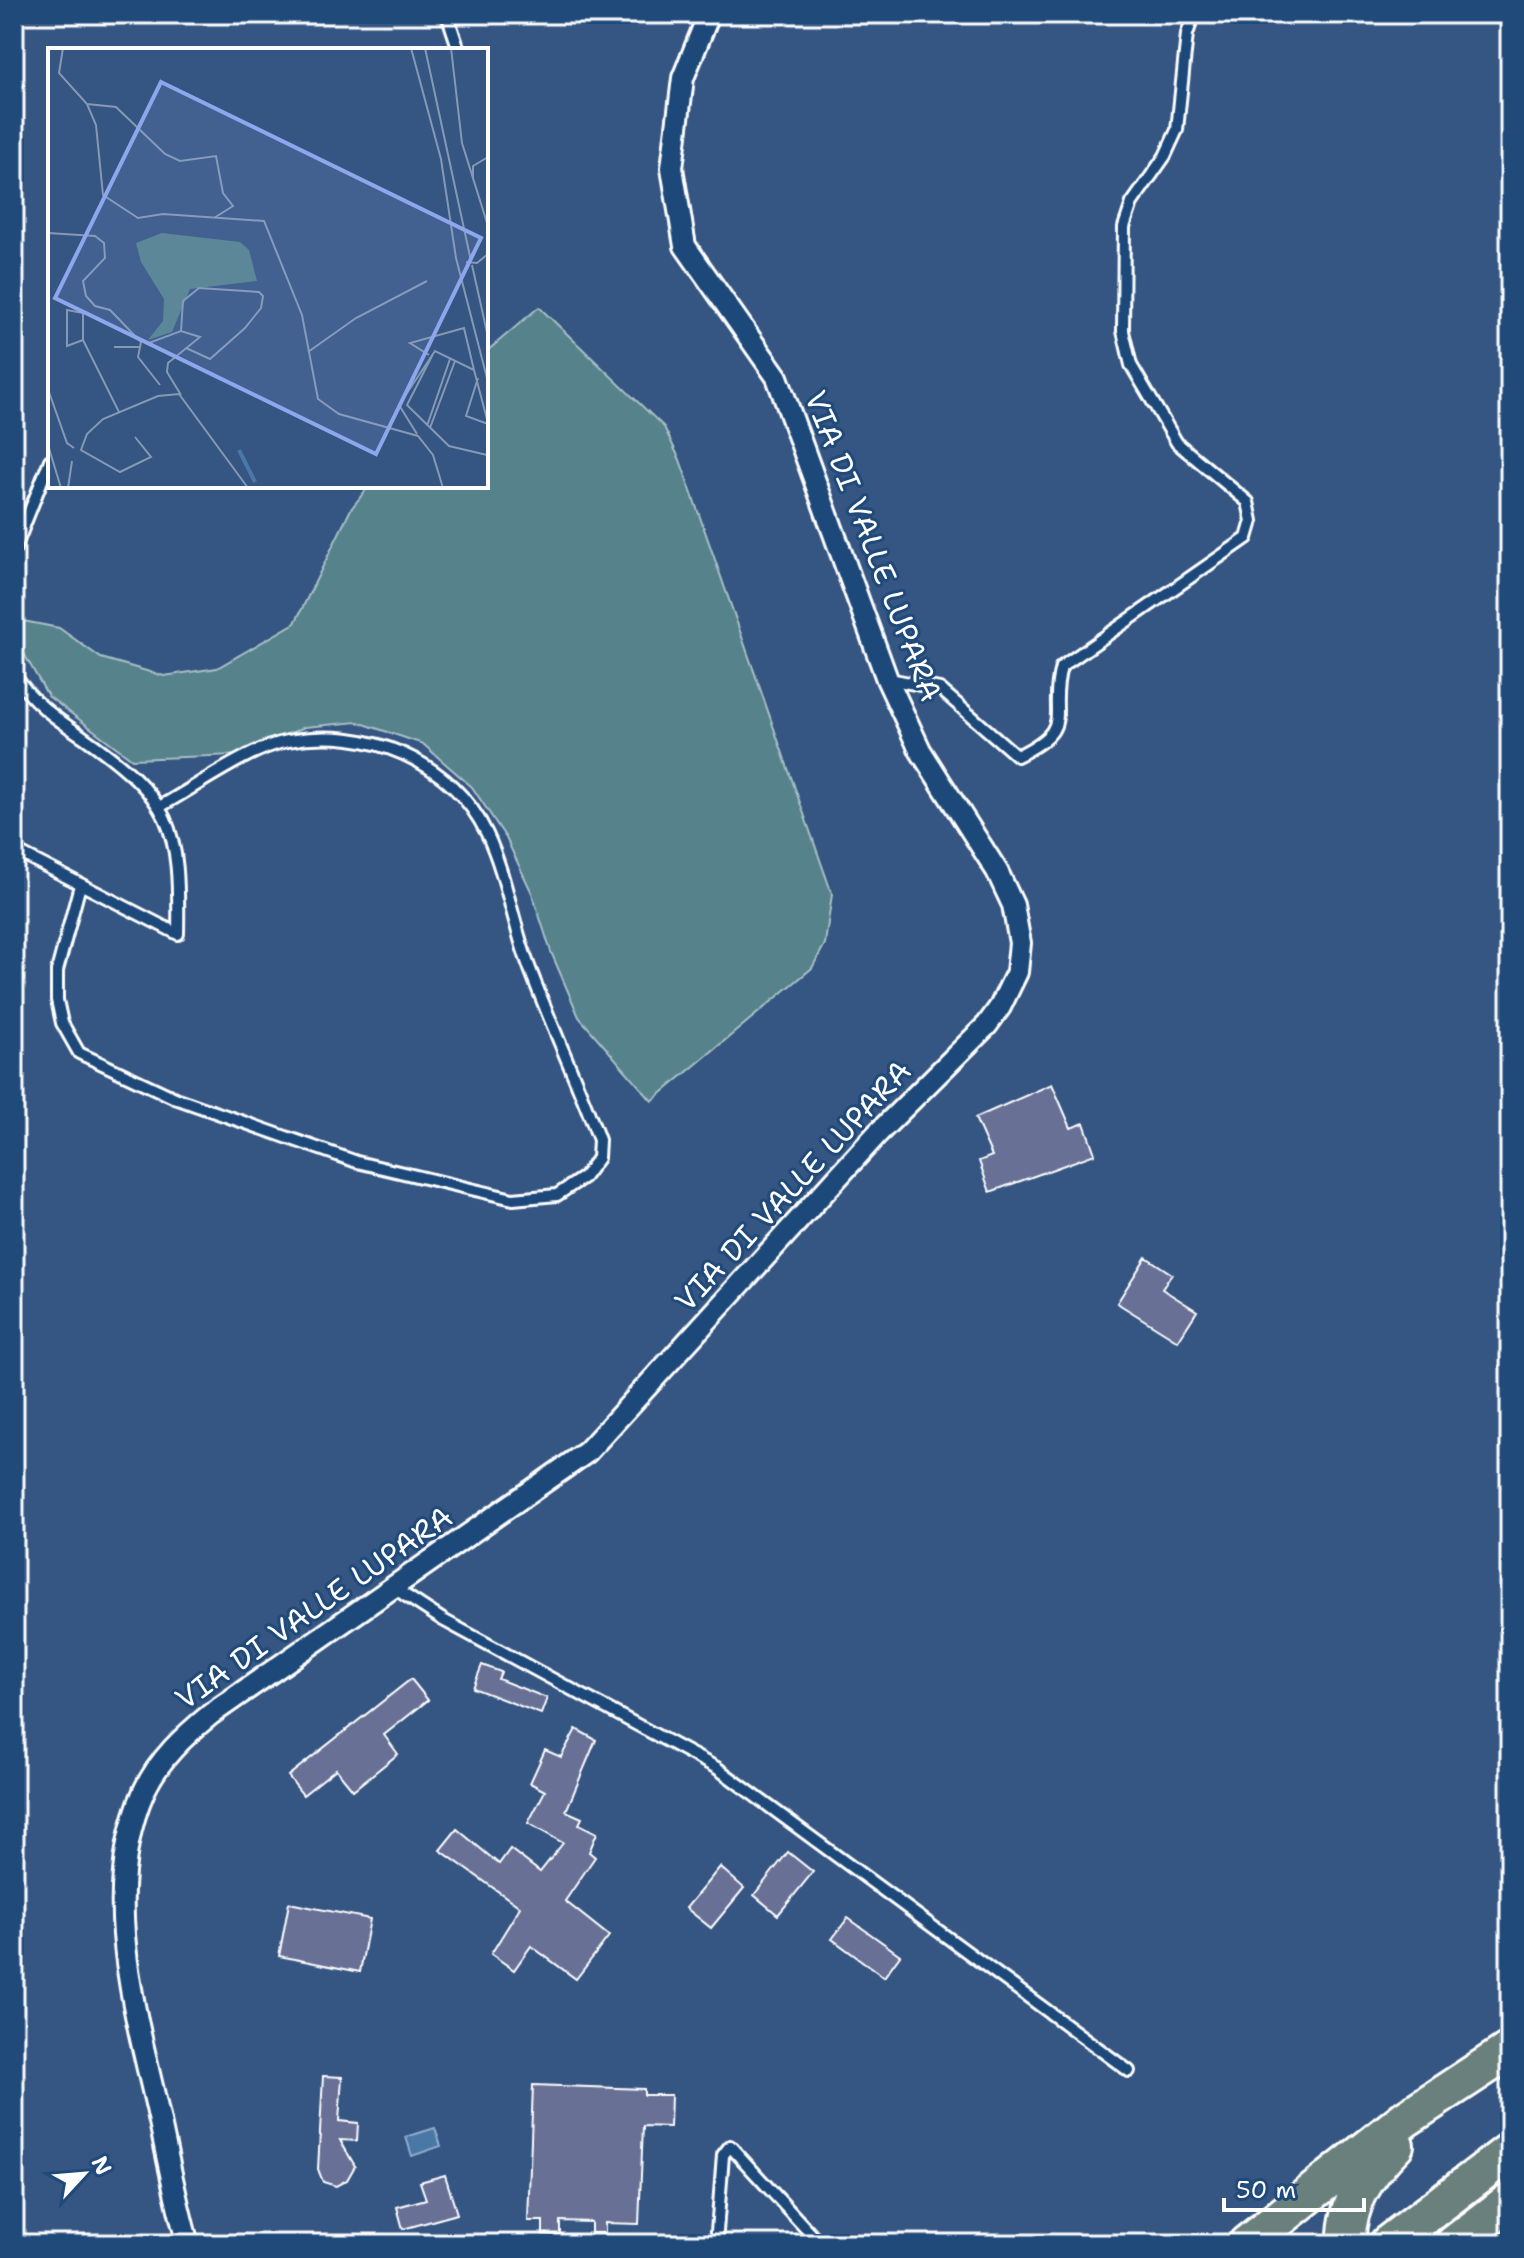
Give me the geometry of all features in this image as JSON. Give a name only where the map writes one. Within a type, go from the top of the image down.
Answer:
[{"type":"highway","points":[[1247,2244],[1341,2167],[1510,2050]]},
{"type":"highway","points":[[1348,2236],[1352,2206],[1364,2181],[1388,2152],[1454,2088]]},
{"type":"highway","points":[[1388,2244],[1510,2151]]},
{"type":"highway","points":[[1454,2244],[1510,2201]]},
{"type":"street","name":"VIA DI VALLE LUPARA","points":[[188,2244],[139,2029],[126,1937],[123,1872],[140,1802],[153,1775],[185,1735],[587,1452],[877,1134],[978,1034],[1000,1007],[1015,979],[1019,958],[1013,905],[997,871],[920,750],[887,679],[777,377],[685,246],[672,168],[683,78],[709,14]]},
{"type":"lane","points":[[447,14],[458,48]]},
{"type":"lane","points":[[887,679],[940,689],[1017,756],[1042,743],[1058,724],[1061,667],[1247,538],[1252,521],[1248,502],[1177,443],[1131,365],[1123,331],[1124,227],[1132,203],[1165,156],[1177,130],[1187,34],[1194,14]]},
{"type":"lane","points":[[14,551],[48,465]]},
{"type":"lane","points":[[14,674],[24,691],[49,714],[123,765],[159,807],[175,837],[179,866],[178,934],[14,850]]},
{"type":"lane","points":[[80,885],[57,971],[62,1023],[79,1053],[175,1098],[357,1162],[513,1199],[557,1195],[584,1177],[598,1158],[599,1140],[526,959],[505,878],[486,831],[455,788],[415,758],[373,742],[337,737],[286,741],[159,807]]},
{"type":"lane","points":[[394,1588],[443,1620],[717,1768],[1129,2071]]},
{"type":"lane","points":[[716,2244],[723,2155],[730,2146],[820,2244]]},
{"type":"green space","points":[[539,307],[664,427],[680,460],[832,894],[825,944],[812,968],[652,1101],[579,1017],[551,952],[532,893],[506,838],[472,787],[423,744],[358,722],[305,727],[236,755],[132,759],[48,696],[19,645],[23,621],[59,628],[101,658],[164,676],[217,668],[295,623],[351,509],[367,488],[488,488],[488,350]]},
{"type":"water","points":[[435,2128],[441,2146],[412,2156],[406,2137]]},
{"type":"building","points":[[1052,1084],[1071,1128],[1084,1123],[1095,1154],[990,1192],[979,1161],[992,1156],[975,1118]]},
{"type":"building","points":[[1146,1257],[1172,1274],[1162,1289],[1197,1311],[1178,1341],[1117,1303]]},
{"type":"building","points":[[482,1665],[501,1672],[498,1679],[547,1698],[541,1714],[473,1688]]},
{"type":"building","points":[[411,1679],[428,1700],[384,1735],[398,1754],[353,1790],[336,1769],[303,1795],[288,1776]]},
{"type":"building","points":[[576,1729],[596,1740],[566,1811],[582,1818],[579,1824],[597,1833],[589,1852],[595,1857],[565,1901],[609,1936],[576,1979],[531,1946],[514,1970],[491,1954],[520,1907],[440,1850],[457,1829],[499,1864],[510,1849],[540,1872],[563,1843],[528,1823],[545,1791],[530,1783],[545,1750],[561,1757]]},
{"type":"building","points":[[788,1852],[813,1872],[778,1915],[754,1895]]},
{"type":"building","points":[[720,1867],[744,1888],[711,1928],[686,1908]]},
{"type":"building","points":[[289,1903],[370,1919],[360,1972],[279,1956]]},
{"type":"building","points":[[848,1918],[900,1955],[884,1977],[832,1939]]},
{"type":"building","points":[[323,2076],[342,2077],[339,2121],[358,2123],[357,2141],[340,2140],[355,2166],[347,2180],[336,2186],[323,2182],[318,2169]]},
{"type":"building","points":[[533,2085],[644,2089],[644,2095],[671,2095],[670,2127],[643,2126],[639,2224],[605,2223],[605,2233],[591,2233],[591,2222],[560,2221],[560,2235],[543,2234],[543,2221],[528,2221]]},
{"type":"building","points":[[445,2175],[457,2214],[403,2229],[397,2207],[426,2199],[420,2182]]}]
